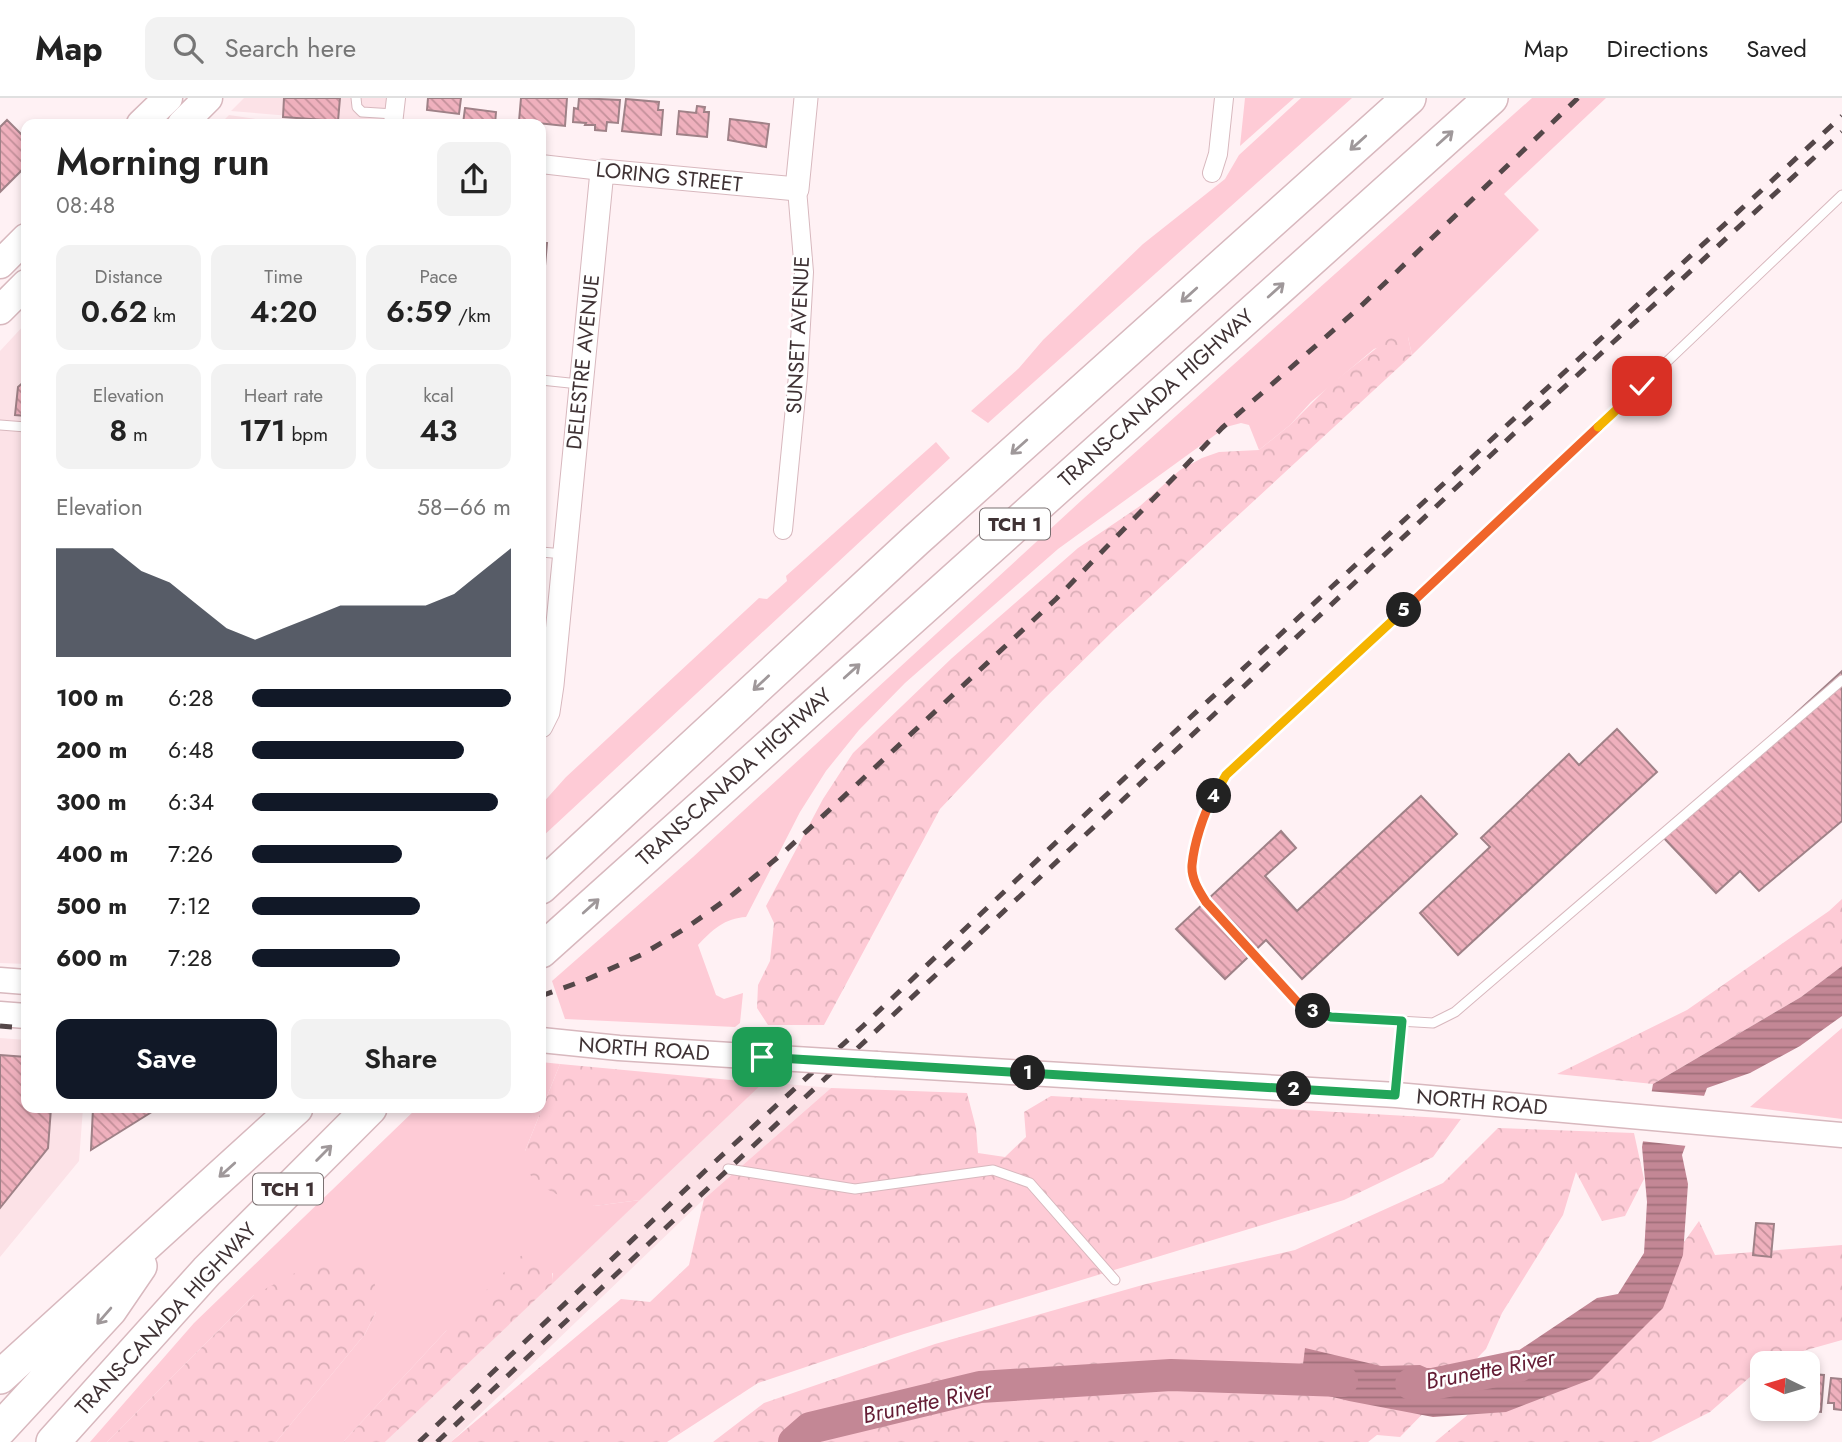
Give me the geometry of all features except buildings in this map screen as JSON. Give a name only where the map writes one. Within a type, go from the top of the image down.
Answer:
[{"type":"highway","name":"TCH 1","points":[[546,882],[916,540],[1409,98]]},
{"type":"highway","name":"TRANS-CANADA HIGHWAY","points":[[546,947],[1491,98]]},
{"type":"highway","name":"TCH 1","points":[[0,1377],[290,1113]]},
{"type":"highway","name":"TRANS-CANADA HIGHWAY","points":[[53,1442],[206,1270],[365,1113]]},
{"type":"highway","points":[[0,1429],[110,1310],[171,1220]]},
{"type":"highway","points":[[8,1442],[99,1350],[206,1270]]},
{"type":"main road","points":[[187,119],[208,98]]},
{"type":"main road","points":[[0,264],[21,243]]},
{"type":"main road","points":[[0,310],[21,289]]},
{"type":"main road","points":[[0,980],[21,982]]},
{"type":"main road","points":[[1,1013],[21,1015]]},
{"type":"main road","name":"NORTH ROAD","points":[[546,1041],[619,1048],[1395,1095],[1842,1135]]},
{"type":"street","name":"SUNSET AVENUE","points":[[783,530],[798,376],[804,272],[797,190],[806,98]]},
{"type":"street","points":[[1212,173],[1218,154],[1224,98]]},
{"type":"street","name":"LORING STREET","points":[[546,165],[797,190]]},
{"type":"street","name":"DELESTRE AVENUE","points":[[546,716],[552,685],[552,553],[580,384],[602,171]]},
{"type":"lane","points":[[356,98],[357,107],[362,112],[394,112]]},
{"type":"lane","points":[[1842,195],[1508,513],[1226,775],[1211,801],[1192,867],[1196,887],[1206,902],[1300,1005],[1331,1017],[1433,1023],[1455,1012],[1842,680]]},
{"type":"lane","points":[[546,381],[580,384]]},
{"type":"lane","points":[[0,425],[21,427]]},
{"type":"lane","points":[[1395,1095],[1402,1021]]},
{"type":"lane","points":[[728,1169],[855,1189],[993,1170],[1030,1183],[1115,1280]]},
{"type":"shaded area","points":[[244,98],[389,98],[387,119],[326,119],[231,111]]},
{"type":"shaded area","points":[[229,115],[256,119],[225,119]]},
{"type":"shaded area","points":[[21,328],[21,964],[0,963],[0,351]]},
{"type":"shaded area","points":[[0,1038],[21,1040],[21,1113],[83,1113],[79,1161],[0,1257]]},
{"type":"shaded area","points":[[764,1082],[831,1088],[704,1199],[451,1442],[385,1442]]},
{"type":"green space","points":[[1245,98],[1294,98],[1240,146]]},
{"type":"green space","points":[[1301,98],[1352,98],[988,423],[971,411],[1019,368],[1043,340],[1143,244],[1225,179],[1239,155]]},
{"type":"green space","points":[[1532,98],[1606,98],[1504,194],[1539,230],[1412,355],[1408,337],[1374,349],[1259,450],[1249,425],[1241,423],[1226,427],[1058,549],[905,683],[859,730],[826,771],[800,812],[746,917],[719,926],[698,945],[716,995],[724,999],[743,993],[740,1023],[735,1027],[565,1019],[552,981],[693,857],[1083,499]]},
{"type":"green space","points":[[1397,332],[1408,337],[1412,355],[1114,630],[1043,700],[940,809],[824,1025],[768,1025],[757,1008],[758,985],[770,961],[774,923],[766,906],[823,799],[853,753],[952,658],[1078,548],[1140,506],[1180,470],[1202,458],[1219,452],[1259,450],[1290,425],[1331,384]]},
{"type":"green space","points":[[936,442],[950,458],[546,833],[546,799],[566,777],[759,598],[767,599],[787,581],[786,576]]},
{"type":"green space","points":[[1842,899],[1842,966],[1801,997],[1653,1084],[1557,1074],[1687,1010],[1829,911]]},
{"type":"green space","points":[[1842,1028],[1842,1119],[1750,1107]]},
{"type":"green space","points":[[546,1063],[560,1064],[546,1099]]},
{"type":"green space","points":[[560,1064],[763,1083],[640,1200],[594,1206],[562,1197],[535,1183],[526,1167],[525,1151],[540,1113],[546,1113],[546,1099]]},
{"type":"green space","points":[[831,1088],[967,1093],[976,1128],[978,1153],[1005,1157],[1026,1137],[1024,1112],[1051,1096],[1461,1119],[1433,1157],[1344,1200],[904,1334],[758,1383],[667,1442],[451,1442],[621,1299],[650,1302],[689,1265],[704,1199]]},
{"type":"green space","points":[[412,1113],[540,1113],[525,1151],[594,1206],[640,1200],[553,1283],[553,1273],[446,1331],[343,1442],[276,1442],[365,1334],[376,1312],[254,1295],[107,1442],[90,1442],[194,1323]]},
{"type":"green space","points":[[1498,1128],[1634,1133],[1644,1179],[1625,1216],[1602,1221],[1576,1172],[1563,1215],[1502,1313],[1486,1349],[1400,1437],[1377,1435],[1368,1442],[713,1442],[764,1403],[935,1344],[1146,1284],[1295,1250],[1443,1183]]},
{"type":"green space","points":[[1699,1221],[1715,1255],[1842,1245],[1842,1340],[1803,1351],[1750,1351],[1750,1377],[1710,1412],[1651,1442],[1435,1442],[1511,1379],[1649,1291]]},
{"type":"green space","points":[[530,1252],[548,1263],[553,1283],[385,1442],[343,1442],[446,1331],[519,1257]]},
{"type":"green space","points":[[359,1261],[372,1271],[376,1290],[376,1312],[365,1334],[276,1442],[107,1442],[254,1295],[308,1266]]},
{"type":"water","points":[[1842,966],[1842,1016],[1800,1046],[1750,1073],[1707,1088],[1682,1155],[1688,1184],[1683,1255],[1663,1308],[1592,1379],[1506,1412],[1433,1417],[1300,1389],[1305,1348],[1381,1366],[1420,1365],[1461,1383],[1497,1365],[1597,1298],[1618,1294],[1644,1253],[1647,1202],[1642,1147],[1653,1084],[1801,997]]},
{"type":"pier","points":[[1648,1091],[1706,1096],[1687,1146],[1640,1141]]},
{"type":"waterway","name":"Brunette River","points":[[1411,1384],[1433,1384],[1519,1366]]},
{"type":"waterway","name":"Brunette River","points":[[794,1442],[810,1428],[980,1387],[1171,1375],[1342,1381]]},
{"type":"railway","points":[[546,994],[643,954],[731,896],[782,854],[1056,599],[1222,428],[1360,307],[1578,98]]},
{"type":"railway","points":[[419,1442],[1090,810],[1842,116]]},
{"type":"railway","points":[[437,1442],[1522,426],[1842,132]]},
{"type":"railway","points":[[0,1026],[21,1028]]},
{"type":"route","points":[[762,1057],[1395,1095],[1402,1021],[1331,1017],[1300,1005],[1206,902],[1196,887],[1192,867],[1211,801],[1226,775],[1642,386]]}]
